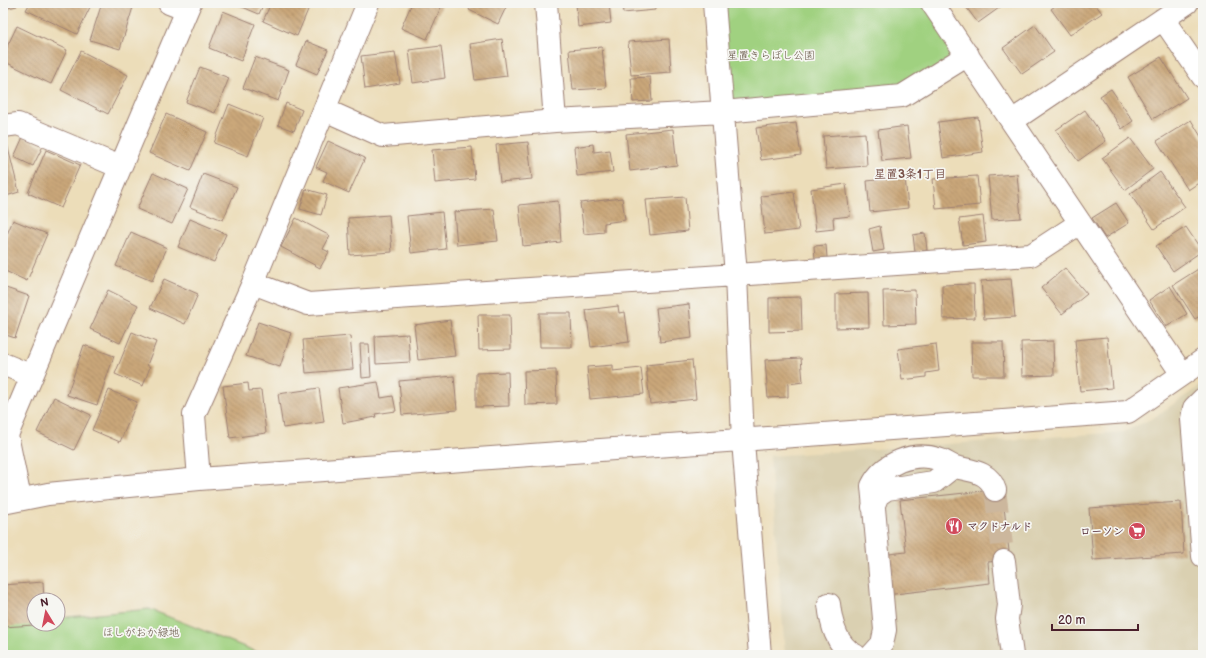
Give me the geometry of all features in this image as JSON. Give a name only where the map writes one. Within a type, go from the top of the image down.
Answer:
[{"type":"street","points":[[200,479],[194,415],[253,283],[368,3]]},
{"type":"street","points":[[546,3],[555,121]]},
{"type":"street","points":[[714,3],[736,275],[743,441],[760,655]]},
{"type":"street","points":[[932,3],[1182,374]]},
{"type":"street","points":[[1012,121],[1187,3]]},
{"type":"street","points":[[182,5],[120,167],[7,435],[11,501],[48,494],[200,479],[743,441],[1128,412],[1203,360]]},
{"type":"street","points":[[1163,19],[1203,77]]},
{"type":"street","points":[[325,110],[383,136],[555,121],[723,112],[902,96],[968,55]]},
{"type":"street","points":[[3,126],[18,124],[120,167]]},
{"type":"street","points":[[253,283],[308,304],[1031,255],[1080,223]]},
{"type":"street","points":[[3,364],[32,376]]},
{"type":"street","points":[[1203,399],[1194,408],[1192,418],[1198,436],[1203,556]]},
{"type":"street","points":[[872,655],[882,644],[885,630],[873,507],[872,486],[877,476],[887,467],[900,461],[922,457],[937,458],[953,466],[976,471],[993,484],[995,490]]},
{"type":"street","points":[[1004,561],[1009,605],[1007,619],[1012,655]]},
{"type":"street","points":[[829,604],[831,624],[844,648],[855,655]]},
{"type":"shaded area","points":[[1203,384],[1203,655],[785,655],[770,456],[1124,432],[1153,418]]},
{"type":"green space","name":"星置きらぼし公園","points":[[714,3],[932,3],[968,55],[902,96],[723,112]]},
{"type":"green space","name":"ほしがおか緑地","points":[[149,609],[265,655],[3,655],[3,624],[26,624],[26,632],[66,632],[66,617]]},
{"type":"building","points":[[3,3],[16,3],[17,6],[3,9]]},
{"type":"building","points":[[30,3],[92,3],[77,34],[26,10]]},
{"type":"building","points":[[102,3],[134,4],[120,49],[90,40]]},
{"type":"building","points":[[233,3],[264,3],[259,14]]},
{"type":"building","points":[[271,3],[304,3],[310,5],[297,36],[263,21]]},
{"type":"building","points":[[412,3],[436,3],[442,5],[427,39],[401,28]]},
{"type":"building","points":[[472,3],[508,3],[498,24],[469,10]]},
{"type":"building","points":[[576,3],[609,3],[611,23],[578,27]]},
{"type":"building","points":[[622,3],[655,3],[655,10],[623,13]]},
{"type":"building","points":[[963,3],[1006,3],[978,23]]},
{"type":"building","points":[[1059,3],[1094,3],[1102,13],[1070,35],[1051,9]]},
{"type":"building","points":[[223,11],[255,24],[241,61],[209,48]]},
{"type":"building","points":[[1035,25],[1054,52],[1022,74],[1003,48]]},
{"type":"building","points":[[17,26],[67,50],[51,84],[3,61],[3,55]]},
{"type":"building","points":[[502,39],[507,76],[475,80],[470,44]]},
{"type":"building","points":[[669,39],[671,72],[631,75],[628,42]]},
{"type":"building","points":[[306,41],[328,50],[317,74],[296,65]]},
{"type":"building","points":[[441,46],[445,78],[413,83],[409,50]]},
{"type":"building","points":[[602,47],[606,88],[573,90],[569,50]]},
{"type":"building","points":[[81,51],[128,75],[108,114],[61,90]]},
{"type":"building","points":[[395,52],[400,83],[365,89],[361,56]]},
{"type":"building","points":[[255,57],[289,70],[278,101],[243,88]]},
{"type":"building","points":[[1161,57],[1187,98],[1153,119],[1128,77]]},
{"type":"building","points":[[200,67],[229,78],[215,113],[186,102]]},
{"type":"building","points":[[650,77],[652,101],[633,102],[631,78]]},
{"type":"building","points":[[1111,89],[1133,121],[1122,129],[1100,96]]},
{"type":"building","points":[[286,103],[302,110],[294,131],[278,125]]},
{"type":"building","points":[[229,104],[263,118],[248,156],[214,143]]},
{"type":"building","points":[[1085,110],[1106,141],[1078,161],[1056,130]]},
{"type":"building","points":[[166,114],[207,132],[190,171],[149,153]]},
{"type":"building","points":[[978,117],[983,152],[943,158],[938,122]]},
{"type":"building","points":[[1191,120],[1203,140],[1203,180],[1188,190],[1157,141]]},
{"type":"building","points":[[796,123],[801,155],[761,160],[756,128]]},
{"type":"building","points":[[907,126],[911,158],[882,161],[878,130]]},
{"type":"building","points":[[673,129],[677,165],[630,171],[626,134]]},
{"type":"building","points":[[865,133],[867,166],[826,169],[823,136]]},
{"type":"building","points":[[23,137],[43,146],[33,166],[14,157]]},
{"type":"building","points":[[1130,138],[1153,169],[1125,190],[1102,158]]},
{"type":"building","points":[[328,141],[365,158],[349,193],[323,181],[327,172],[316,167]]},
{"type":"building","points":[[528,142],[532,179],[500,182],[496,145]]},
{"type":"building","points":[[7,144],[19,192],[3,197],[3,145]]},
{"type":"building","points":[[593,144],[594,152],[610,150],[613,172],[577,176],[574,147]]},
{"type":"building","points":[[472,147],[475,179],[435,183],[432,150]]},
{"type":"building","points":[[46,150],[80,165],[61,208],[28,193]]},
{"type":"building","points":[[1160,172],[1185,207],[1154,229],[1130,194]]},
{"type":"building","points":[[153,173],[188,189],[172,224],[137,209]]},
{"type":"building","points":[[203,174],[237,187],[223,220],[190,207]]},
{"type":"building","points":[[1017,174],[1021,218],[992,220],[988,176]]},
{"type":"building","points":[[977,176],[980,205],[936,209],[933,179]]},
{"type":"building","points":[[905,177],[908,208],[870,212],[867,181]]},
{"type":"building","points":[[846,184],[850,216],[833,218],[834,229],[816,231],[811,189]]},
{"type":"building","points":[[306,189],[327,195],[321,215],[300,209]]},
{"type":"building","points":[[794,192],[799,230],[765,234],[761,196]]},
{"type":"building","points":[[685,197],[688,231],[650,235],[646,200]]},
{"type":"building","points":[[622,198],[625,220],[604,223],[604,232],[584,234],[580,203]]},
{"type":"building","points":[[558,201],[561,242],[523,246],[519,205]]},
{"type":"building","points":[[1116,203],[1129,223],[1105,238],[1092,218]]},
{"type":"building","points":[[494,209],[498,241],[457,245],[454,212]]},
{"type":"building","points":[[442,212],[446,249],[411,253],[407,216]]},
{"type":"building","points":[[389,215],[392,252],[350,255],[348,218]]},
{"type":"building","points":[[983,216],[986,242],[963,245],[959,219]]},
{"type":"building","points":[[296,218],[330,236],[323,249],[329,252],[320,268],[281,247]]},
{"type":"building","points":[[190,219],[226,234],[214,262],[178,247]]},
{"type":"building","points":[[13,220],[47,234],[27,281],[3,270],[3,244]]},
{"type":"building","points":[[880,226],[884,250],[873,252],[869,229]]},
{"type":"building","points":[[1186,227],[1202,251],[1173,271],[1156,246]]},
{"type":"building","points":[[131,232],[167,248],[152,281],[116,266]]},
{"type":"building","points":[[925,233],[927,250],[915,252],[913,235]]},
{"type":"building","points":[[826,245],[827,258],[815,259],[814,246]]},
{"type":"building","points":[[1203,266],[1203,314],[1195,319],[1173,285]]},
{"type":"building","points":[[1065,268],[1087,294],[1062,314],[1041,288]]},
{"type":"building","points":[[164,279],[198,294],[185,324],[150,308]]},
{"type":"building","points":[[1011,279],[1015,317],[984,319],[981,281]]},
{"type":"building","points":[[974,284],[975,318],[943,319],[942,285]]},
{"type":"building","points":[[1170,286],[1187,314],[1166,327],[1149,300]]},
{"type":"building","points":[[3,287],[29,296],[15,338],[3,334]]},
{"type":"building","points":[[108,290],[138,305],[120,343],[90,329]]},
{"type":"building","points":[[915,290],[916,324],[884,325],[883,291]]},
{"type":"building","points":[[868,293],[869,327],[836,328],[836,294]]},
{"type":"building","points":[[801,297],[802,331],[769,332],[769,298]]},
{"type":"building","points":[[689,304],[692,338],[660,342],[656,308]]},
{"type":"building","points":[[618,306],[619,313],[625,312],[629,342],[591,347],[586,310]]},
{"type":"building","points":[[539,313],[571,313],[572,347],[540,347]]},
{"type":"building","points":[[478,315],[510,315],[511,349],[479,350]]},
{"type":"building","points":[[450,320],[455,356],[418,360],[414,325]]},
{"type":"building","points":[[258,322],[291,333],[280,367],[246,356]]},
{"type":"building","points":[[132,332],[156,342],[147,365],[150,367],[143,386],[115,374]]},
{"type":"building","points":[[408,334],[410,362],[376,364],[375,336]]},
{"type":"building","points":[[350,336],[353,369],[306,373],[303,340]]},
{"type":"building","points":[[1107,337],[1112,388],[1080,391],[1075,340]]},
{"type":"building","points":[[1053,341],[1054,375],[1022,376],[1021,342]]},
{"type":"building","points":[[971,342],[1003,342],[1004,376],[972,376]]},
{"type":"building","points":[[360,344],[369,344],[371,377],[362,378]]},
{"type":"building","points":[[936,344],[939,371],[926,373],[926,377],[902,380],[898,349]]},
{"type":"building","points":[[84,345],[114,356],[97,405],[67,395]]},
{"type":"building","points":[[801,358],[803,382],[788,384],[788,397],[768,398],[765,360]]},
{"type":"building","points":[[692,360],[696,399],[650,404],[646,365]]},
{"type":"building","points":[[613,365],[613,371],[641,368],[644,394],[590,399],[587,367]]},
{"type":"building","points":[[556,370],[557,404],[525,405],[524,371]]},
{"type":"building","points":[[508,372],[509,406],[476,407],[476,373]]},
{"type":"building","points":[[454,376],[457,410],[402,415],[399,381]]},
{"type":"building","points":[[378,382],[381,398],[393,396],[396,411],[375,414],[376,417],[343,423],[338,388]]},
{"type":"building","points":[[248,383],[249,391],[261,390],[266,433],[230,438],[223,386]]},
{"type":"building","points":[[319,388],[324,422],[283,428],[278,394]]},
{"type":"building","points":[[109,390],[137,402],[120,442],[92,430]]},
{"type":"building","points":[[54,397],[91,415],[74,450],[37,432]]},
{"type":"building","name":"マクドナルド","points":[[1002,489],[1010,560],[988,562],[990,583],[886,595],[881,555],[906,552],[900,500]]},
{"type":"building","name":"ローソン","points":[[1181,502],[1184,554],[1093,560],[1089,508]]},
{"type":"building","points":[[43,582],[44,592],[26,592],[26,626],[3,627],[3,585]]},
{"type":"tunnel","points":[[995,490],[1004,561]]},
{"type":"place","name":"マクドナルド","points":[[954,526]]},
{"type":"place","name":"ローソン","points":[[1137,531]]},
{"type":"district","name":"星置3条1丁目","points":[[910,174]]}]
